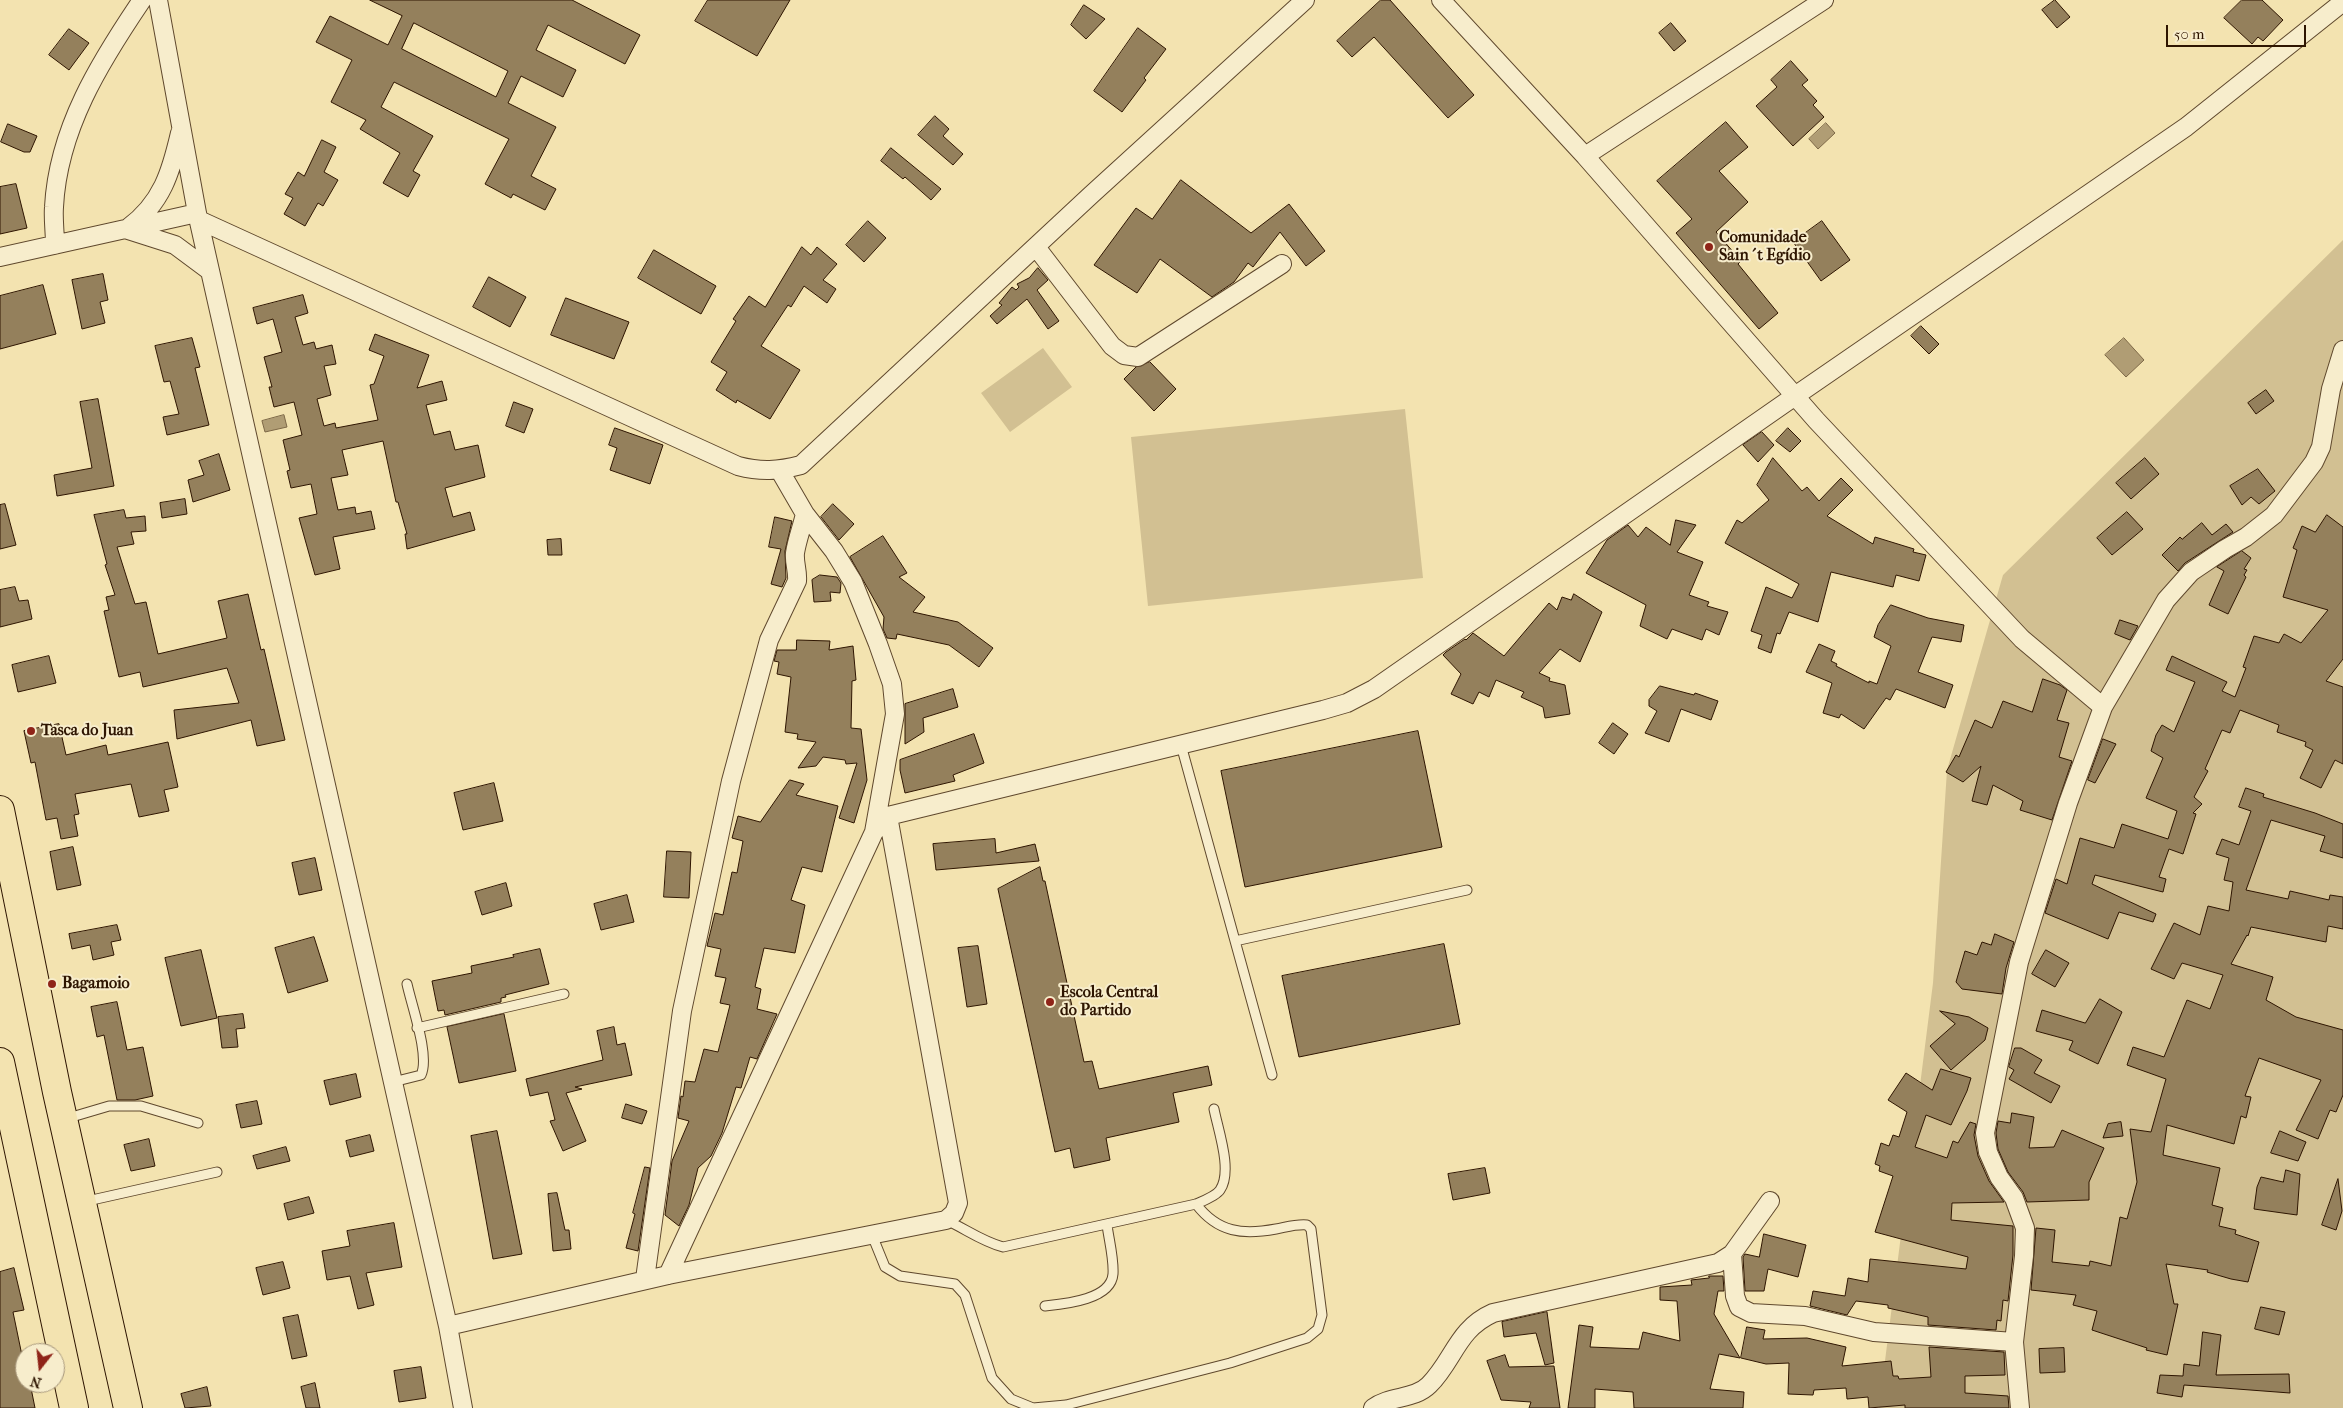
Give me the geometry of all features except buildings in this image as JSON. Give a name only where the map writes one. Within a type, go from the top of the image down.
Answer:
[{"type":"highway","points":[[0,810],[63,1119],[128,1408]]},
{"type":"highway","points":[[0,1062],[74,1408]]},
{"type":"street","points":[[55,245],[55,198],[66,147],[78,107],[112,44],[142,0]]},
{"type":"street","points":[[158,0],[198,217],[448,1326],[464,1408]]},
{"type":"street","points":[[0,257],[126,229],[198,217],[738,466],[760,472],[780,471],[801,466],[1305,0]]},
{"type":"street","points":[[1441,0],[1586,156],[1795,396],[2022,639],[2103,707]]},
{"type":"street","points":[[1586,156],[1824,0]]},
{"type":"street","points":[[874,832],[888,816],[1347,703],[1374,689],[2186,127],[2343,2]]},
{"type":"street","points":[[126,229],[141,218],[160,193],[170,172],[181,126]]},
{"type":"street","points":[[126,229],[175,245],[210,271]]},
{"type":"street","points":[[1036,247],[1112,346],[1124,355],[1138,357],[1282,264]]},
{"type":"street","points":[[2020,1408],[2014,1342],[2024,1256],[2025,1228],[2014,1198],[1999,1177],[1988,1152],[1985,1133],[2018,962],[2068,803],[2103,707],[2166,600],[2191,572],[2246,537],[2274,515],[2314,462],[2321,447],[2331,389],[2343,350]]},
{"type":"street","points":[[668,1275],[874,832],[895,714],[892,684],[853,582],[834,551],[805,514],[780,471]]},
{"type":"street","points":[[646,1280],[684,1002],[731,781],[756,687],[769,640],[797,581],[798,572],[795,552],[805,514]]},
{"type":"street","points":[[448,1326],[668,1275],[946,1220],[954,1213],[958,1203],[888,816]]},
{"type":"street","points":[[1373,1408],[1384,1400],[1412,1396],[1429,1385],[1468,1330],[1477,1320],[1493,1313],[1701,1269],[1718,1263],[1732,1254],[1770,1201]]},
{"type":"street","points":[[1732,1254],[1735,1296],[1740,1307],[1751,1313],[1805,1316],[1874,1332],[2014,1342]]},
{"type":"lane","points":[[1181,745],[1272,1076]]},
{"type":"lane","points":[[1235,941],[1467,890]]},
{"type":"lane","points":[[393,1082],[421,1075],[425,1067],[424,1051],[407,984]]},
{"type":"lane","points":[[417,1028],[564,994]]},
{"type":"lane","points":[[63,1119],[110,1106],[141,1106],[198,1123]]},
{"type":"lane","points":[[946,1220],[966,1228],[987,1243],[1003,1247],[1196,1204],[1220,1191],[1224,1180],[1226,1165],[1214,1109]]},
{"type":"lane","points":[[82,1203],[217,1172]]},
{"type":"lane","points":[[872,1235],[885,1267],[900,1276],[955,1284],[965,1295],[992,1378],[1011,1399],[1033,1408],[1066,1405],[1230,1363],[1307,1338],[1318,1329],[1322,1315],[1311,1229],[1307,1224],[1243,1232],[1221,1227],[1205,1217],[1196,1204]]},
{"type":"lane","points":[[1045,1306],[1076,1303],[1104,1291],[1113,1276],[1106,1225]]},
{"type":"shaded area","points":[[1826,123],[1835,133],[1818,149],[1809,139]]},
{"type":"shaded area","points":[[2343,240],[2343,1408],[1879,1408],[1933,983],[1947,770],[2003,575]]},
{"type":"shaded area","points":[[2124,338],[2144,360],[2126,377],[2105,355]]},
{"type":"shaded area","points":[[1043,348],[1072,387],[1010,432],[981,393]]},
{"type":"shaded area","points":[[1405,409],[1423,578],[1148,606],[1131,437]]},
{"type":"shaded area","points":[[284,415],[287,427],[265,432],[262,421]]},
{"type":"place","name":"Comunidade Sain´t Egídio","points":[[1709,247]]},
{"type":"place","name":"Tasca do Juan","points":[[31,731]]},
{"type":"place","name":"Bagamoio","points":[[52,984]]},
{"type":"place","name":"Escola Central do Partido","points":[[1050,1002]]}]
